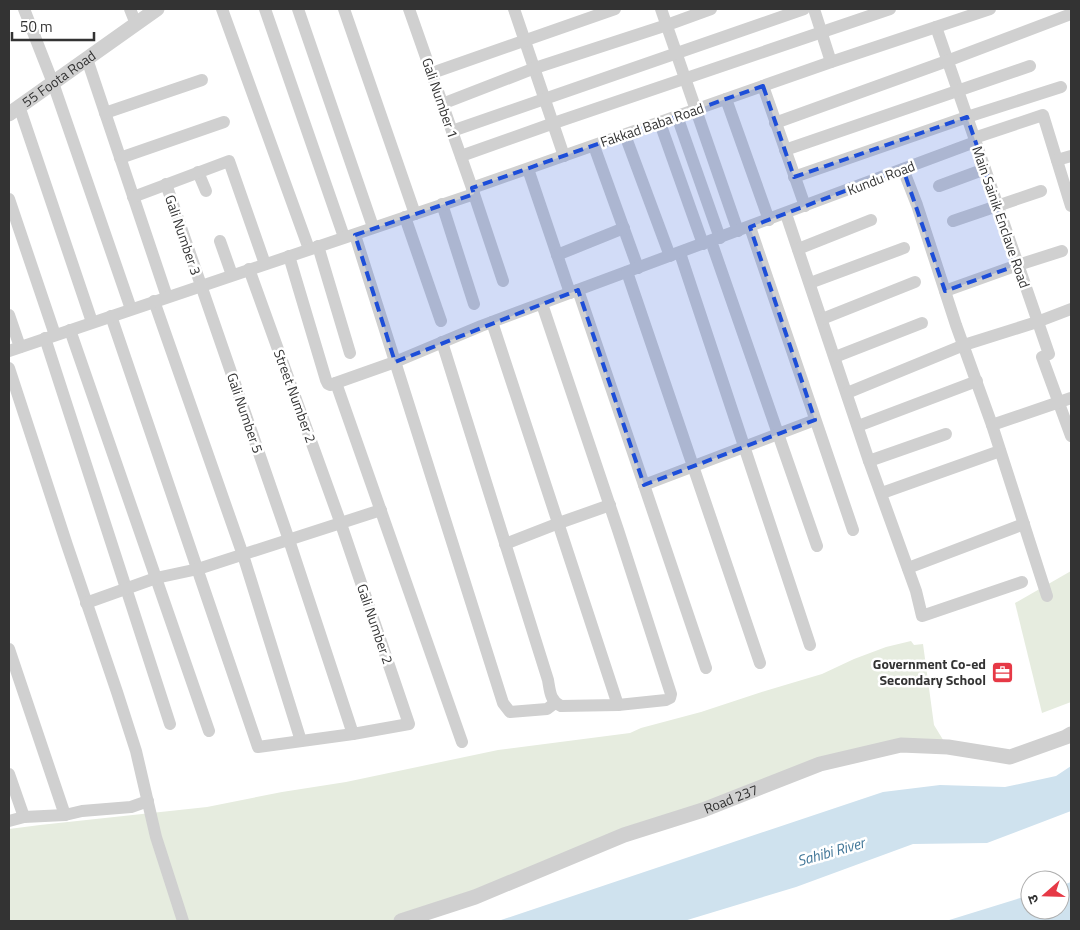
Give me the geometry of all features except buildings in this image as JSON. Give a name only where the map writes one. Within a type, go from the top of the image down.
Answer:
[{"type":"street","points":[[24,9],[52,83],[131,309]]},
{"type":"street","points":[[130,9],[136,24]]},
{"type":"street","name":"55 Foota Road","points":[[14,110],[157,9]]},
{"type":"street","points":[[222,9],[314,247],[350,353]]},
{"type":"street","points":[[265,9],[395,362],[503,703],[510,712],[547,709],[555,703]]},
{"type":"street","points":[[298,9],[373,227]]},
{"type":"street","points":[[344,9],[410,215],[441,321]]},
{"type":"street","name":"Gali Number 1","points":[[409,9],[503,281]]},
{"type":"street","points":[[514,9],[564,156]]},
{"type":"street","points":[[432,73],[615,9]]},
{"type":"street","points":[[661,9],[696,110],[744,229],[815,420],[853,530]]},
{"type":"street","points":[[442,104],[535,68],[711,9]]},
{"type":"street","points":[[452,131],[804,9]]},
{"type":"street","points":[[814,9],[831,62]]},
{"type":"street","points":[[461,156],[890,9]]},
{"type":"street","name":"Fakkad Baba Road","points":[[14,349],[442,204],[564,156],[936,27],[960,13],[990,9]]},
{"type":"street","points":[[775,123],[948,61],[1070,14]]},
{"type":"street","name":"Main Sainik Enclave Road","points":[[936,27],[1049,354],[1042,357],[1058,402]]},
{"type":"street","points":[[87,59],[167,297]]},
{"type":"street","points":[[785,150],[1030,66]]},
{"type":"street","points":[[105,113],[202,80]]},
{"type":"street","points":[[763,86],[805,206]]},
{"type":"street","points":[[794,177],[967,117],[1061,87]]},
{"type":"street","points":[[726,99],[769,220]]},
{"type":"street","points":[[14,110],[92,322]]},
{"type":"street","name":"Kundu Road","points":[[336,383],[395,362],[492,322],[903,170],[975,140],[1043,115],[1057,160]]},
{"type":"street","points":[[678,116],[711,241]]},
{"type":"street","points":[[120,158],[224,122]]},
{"type":"street","points":[[660,123],[711,241],[817,546]]},
{"type":"street","points":[[625,135],[675,254],[744,447],[810,645]]},
{"type":"street","points":[[594,146],[624,228],[633,270],[693,467],[760,664]]},
{"type":"street","points":[[1071,156],[1057,160],[1071,206]]},
{"type":"street","points":[[133,196],[229,161],[265,264]]},
{"type":"street","points":[[528,169],[557,255],[574,292],[644,485],[706,668]]},
{"type":"street","points":[[939,186],[985,169]]},
{"type":"street","points":[[903,170],[917,205],[945,292],[992,425],[1047,596]]},
{"type":"street","points":[[198,172],[206,192]]},
{"type":"street","name":"Gali Number 3","points":[[166,184],[201,286]]},
{"type":"street","points":[[953,221],[1041,191]]},
{"type":"street","points":[[9,199],[126,589],[170,724]]},
{"type":"street","points":[[442,204],[474,304]]},
{"type":"street","points":[[786,214],[916,591],[922,616],[1022,582]]},
{"type":"street","points":[[798,249],[871,220]]},
{"type":"street","points":[[557,255],[624,228]]},
{"type":"street","points":[[220,241],[232,275]]},
{"type":"street","points":[[810,283],[904,248]]},
{"type":"street","points":[[945,292],[1062,251]]},
{"type":"street","points":[[290,256],[326,380],[330,385],[336,383],[462,742]]},
{"type":"street","name":"Street Number 2","points":[[249,269],[341,524]]},
{"type":"street","points":[[822,319],[915,282]]},
{"type":"street","name":"Gali Number 5","points":[[201,286],[289,540],[353,734]]},
{"type":"street","points":[[154,302],[243,555],[302,740]]},
{"type":"street","points":[[442,342],[548,680],[552,699],[561,706],[618,705],[666,700],[670,698],[671,694],[542,304]]},
{"type":"street","points":[[847,393],[964,345],[1071,309]]},
{"type":"street","points":[[9,315],[14,349]]},
{"type":"street","points":[[111,316],[258,748],[353,734]]},
{"type":"street","points":[[492,322],[618,705]]},
{"type":"street","points":[[835,357],[922,323]]},
{"type":"street","points":[[70,330],[209,731]]},
{"type":"street","points":[[9,368],[136,751],[156,837],[183,921]]},
{"type":"street","points":[[858,426],[977,381]]},
{"type":"street","points":[[992,425],[1071,398]]},
{"type":"street","points":[[1058,402],[1071,436]]},
{"type":"street","points":[[644,485],[815,420]]},
{"type":"street","points":[[870,462],[946,434]]},
{"type":"street","points":[[882,493],[1000,451]]},
{"type":"street","points":[[505,544],[610,505]]},
{"type":"street","points":[[86,604],[156,578],[198,569],[381,510]]},
{"type":"street","name":"Gali Number 2","points":[[341,524],[409,724],[353,734]]},
{"type":"street","points":[[908,568],[1024,524]]},
{"type":"street","points":[[9,648],[65,815]]},
{"type":"street","name":"Road 237","points":[[401,921],[475,897],[624,835],[703,810],[820,764],[901,745],[948,747],[1010,757],[1071,734]]},
{"type":"street","points":[[9,774],[24,817]]},
{"type":"street","points":[[9,821],[24,817],[65,815],[82,811],[131,807],[148,801]]},
{"type":"highlighted area","points":[[763,86],[794,177],[967,117],[1018,265],[945,291],[903,169],[750,227],[815,420],[644,485],[578,290],[395,362],[355,235],[474,194],[472,188]]},
{"type":"shaded area","points":[[1071,571],[1071,702],[1042,713],[1015,603]]},
{"type":"shaded area","points":[[911,641],[914,645],[923,644],[934,725],[945,743],[894,743],[470,896],[390,921],[9,921],[9,829],[207,807],[346,782],[498,750],[630,733],[641,728],[701,712],[822,674],[886,647]]},
{"type":"water","name":"Sahibi River","points":[[1071,766],[1071,811],[987,843],[913,844],[796,887],[684,921],[498,921],[883,792],[940,785],[1005,787],[1056,776]]},
{"type":"water","points":[[1070,882],[1071,921],[946,921],[1020,898],[1020,920],[1070,920]]},
{"type":"place","name":"Government Co-ed Secondary School","points":[[1002,672]]}]
